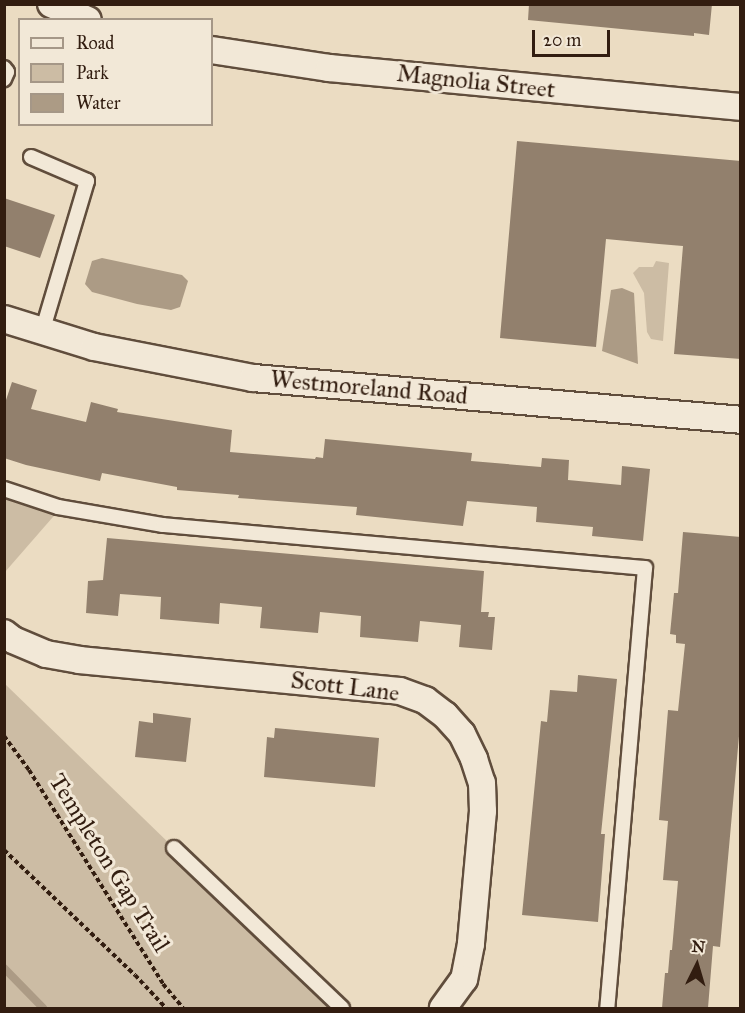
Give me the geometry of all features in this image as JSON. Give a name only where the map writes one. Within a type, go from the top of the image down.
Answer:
[{"type":"street","points":[[51,4],[83,18]]},
{"type":"street","name":"Magnolia Street","points":[[213,51],[329,68],[741,107]]},
{"type":"street","name":"Westmoreland Road","points":[[4,319],[94,347],[253,378],[741,420]]},
{"type":"street","name":"Scott Lane","points":[[4,633],[13,640],[46,654],[79,660],[400,691],[425,700],[445,715],[462,734],[474,759],[482,783],[483,811],[471,944],[464,979],[443,1008]]},
{"type":"lane","points":[[4,68],[7,72],[4,79]]},
{"type":"lane","points":[[32,157],[87,181],[42,332]]},
{"type":"lane","points":[[4,489],[58,507],[163,525],[645,568],[607,1008]]},
{"type":"lane","points":[[174,848],[342,1008]]},
{"type":"path","name":"Templeton Gap Trail","points":[[4,736],[29,770],[163,984],[183,1008]]},
{"type":"path","points":[[4,850],[135,975],[166,1008]]},
{"type":"green space","points":[[656,261],[669,263],[663,341],[651,339],[647,332],[644,293],[633,273],[639,267],[653,267]]},
{"type":"green space","points":[[5,492],[59,510],[5,572]]},
{"type":"green space","points":[[4,683],[174,848],[336,1008],[5,1008]]},
{"type":"water","points":[[102,258],[182,275],[188,281],[180,307],[171,310],[92,292],[85,284],[92,261]]},
{"type":"water","points":[[622,288],[634,293],[638,364],[602,351],[611,290]]},
{"type":"building","points":[[529,4],[712,4],[709,35],[694,33],[694,36],[528,20]]},
{"type":"building","points":[[517,141],[741,161],[741,359],[674,354],[683,246],[606,239],[596,347],[500,338]]},
{"type":"building","points":[[4,198],[55,215],[40,258],[4,246]]},
{"type":"building","points":[[12,382],[37,390],[31,409],[86,422],[91,402],[118,409],[117,412],[232,430],[230,452],[323,458],[325,439],[472,453],[471,461],[541,467],[542,458],[569,460],[568,480],[621,485],[622,466],[650,469],[643,541],[592,536],[593,527],[536,522],[537,507],[467,501],[463,526],[356,515],[357,507],[238,498],[239,495],[177,490],[177,487],[102,473],[100,481],[26,465],[4,458],[4,406]]},
{"type":"building","points":[[683,532],[741,537],[741,714],[720,947],[713,946],[708,1008],[662,1008],[665,973],[668,973],[670,950],[672,950],[678,881],[663,880],[668,821],[659,820],[668,710],[678,711],[685,644],[676,643],[676,635],[670,634],[674,593],[678,593]]},
{"type":"building","points":[[107,538],[484,571],[481,612],[489,612],[488,617],[495,617],[492,650],[459,647],[461,625],[420,621],[418,642],[360,637],[361,616],[320,612],[318,633],[260,628],[262,607],[220,603],[219,624],[160,619],[161,597],[120,594],[118,616],[86,613],[88,581],[103,580]]},
{"type":"building","points":[[578,675],[617,679],[601,834],[605,834],[598,922],[522,915],[541,721],[547,722],[550,690],[577,692]]},
{"type":"building","points":[[153,713],[191,718],[186,762],[135,757],[139,721],[153,723]]},
{"type":"building","points":[[275,728],[379,738],[375,787],[264,777],[267,737],[274,738]]},
{"type":"waterway","points":[[4,968],[43,1008]]}]
